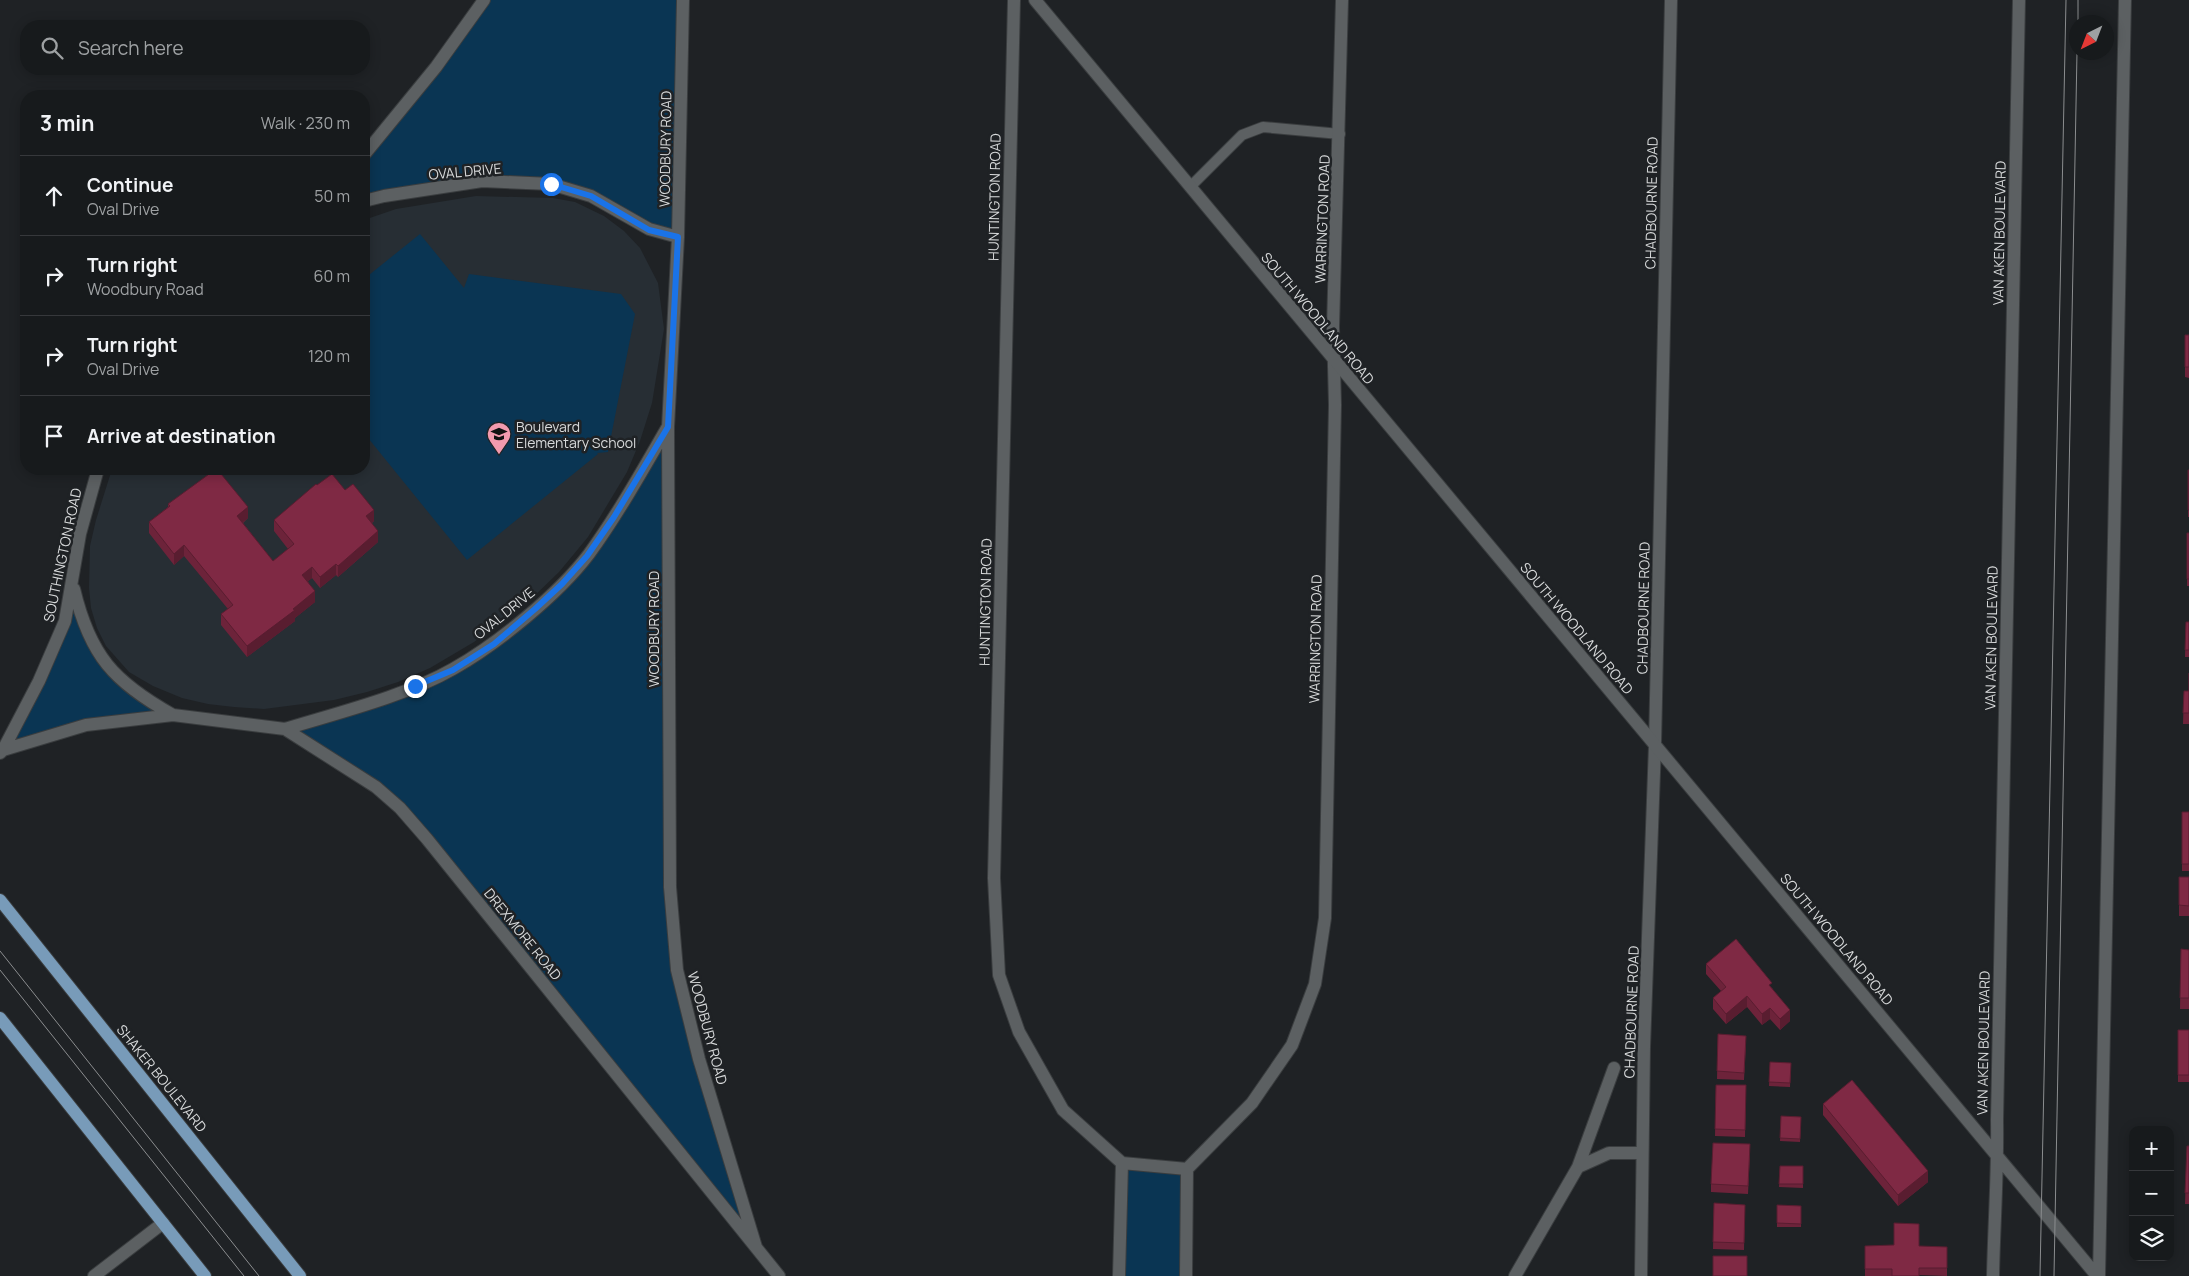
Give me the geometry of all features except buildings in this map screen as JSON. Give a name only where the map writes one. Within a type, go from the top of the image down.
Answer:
[{"type":"main road","name":"SHAKER BOULEVARD","points":[[0,900],[300,1276]]},
{"type":"main road","points":[[0,1018],[205,1276]]},
{"type":"street","points":[[370,148],[436,67],[484,0]]},
{"type":"street","name":"WOODBURY ROAD","points":[[683,0],[678,237],[668,427],[670,887],[677,970],[699,1059],[756,1247]]},
{"type":"street","name":"HUNTINGTON ROAD","points":[[1014,0],[994,868],[999,975],[1019,1032],[1063,1110],[1122,1163]]},
{"type":"street","name":"SOUTH WOODLAND ROAD","points":[[1035,0],[2098,1276]]},
{"type":"street","name":"WARRINGTON ROAD","points":[[1188,1169],[1252,1104],[1292,1045],[1315,984],[1324,918],[1336,363],[1334,327],[1342,0]]},
{"type":"street","name":"CHADBOURNE ROAD","points":[[1641,1276],[1644,1047],[1655,745],[1670,0]]},
{"type":"street","name":"VAN AKEN BOULEVARD","points":[[1993,1276],[1998,1158],[1997,1111],[2019,0]]},
{"type":"street","points":[[2098,1276],[2125,0]]},
{"type":"street","name":"OVAL DRIVE","points":[[370,200],[482,181],[551,184],[591,196],[649,230],[678,237]]},
{"type":"street","name":"OVAL DRIVE","points":[[285,729],[415,686],[453,670],[494,644],[535,609],[587,556],[614,517],[668,427]]},
{"type":"street","name":"SOUTHINGTON ROAD","points":[[2,752],[39,681],[65,621],[73,584],[80,534],[96,475]]},
{"type":"street","name":"DREXMORE ROAD","points":[[73,584],[88,636],[108,667],[132,689],[173,714]]},
{"type":"street","name":"DREXMORE ROAD","points":[[2,752],[86,725],[173,714],[285,729],[349,768],[376,787],[400,808],[427,839],[779,1276]]},
{"type":"street","points":[[1516,1276],[1578,1167],[1614,1068]]},
{"type":"street","points":[[1578,1167],[1609,1153],[1642,1153]]},
{"type":"street","points":[[1119,1276],[1122,1163],[1188,1169],[1186,1276]]},
{"type":"street","points":[[94,1276],[163,1223]]},
{"type":"lane","points":[[1190,187],[1242,135],[1253,130],[1263,127],[1340,134]]},
{"type":"shaded area","points":[[484,0],[683,0],[678,237],[591,196],[518,182],[370,200],[370,147]]},
{"type":"shaded area","name":"Boulevard Elementary School","points":[[476,196],[553,198],[575,202],[604,216],[624,231],[640,248],[658,283],[664,329],[652,403],[640,441],[627,472],[588,537],[559,572],[528,602],[474,642],[430,668],[398,682],[367,692],[334,700],[264,709],[208,704],[182,698],[153,686],[129,672],[106,646],[97,628],[91,608],[89,588],[90,546],[110,475],[370,475],[370,218],[396,209]]},
{"type":"shaded area","points":[[420,234],[464,288],[469,274],[621,294],[635,314],[608,452],[597,453],[467,560],[370,440],[370,274]]},
{"type":"shaded area","points":[[668,427],[677,970],[756,1247],[400,808],[285,729],[372,702],[493,644],[587,556]]},
{"type":"shaded area","points":[[73,584],[100,657],[173,715],[86,725],[3,750],[39,681]]},
{"type":"shaded area","points":[[1122,1163],[1187,1169],[1186,1276],[1119,1276]]},
{"type":"tram line","points":[[2040,1276],[2066,0]]},
{"type":"tram line","points":[[2078,0],[2078,15]]},
{"type":"tram line","points":[[2054,1276],[2077,60]]},
{"type":"tram line","points":[[0,951],[259,1276]]},
{"type":"tram line","points":[[0,970],[244,1276]]},
{"type":"place","name":"Boulevard Elementary School","points":[[499,455]]},
{"type":"route","points":[[415,686],[453,670],[494,644],[562,584],[587,556],[614,517],[668,427],[678,237],[649,230],[591,196],[551,184]]}]
